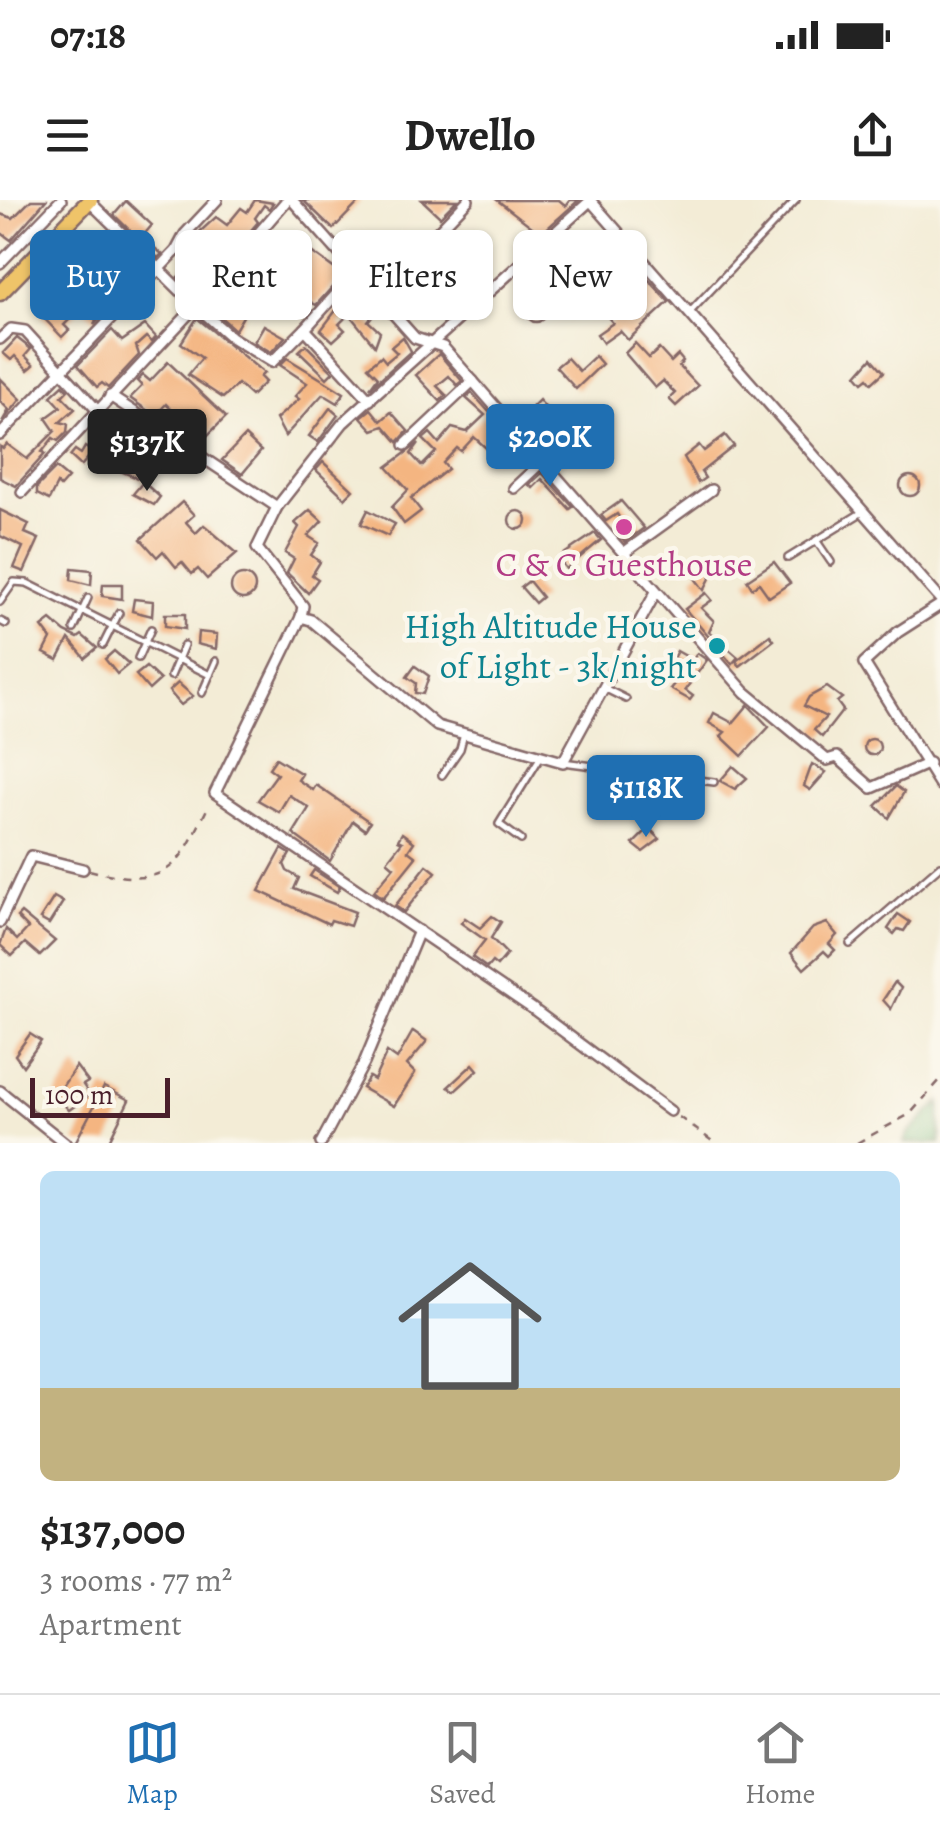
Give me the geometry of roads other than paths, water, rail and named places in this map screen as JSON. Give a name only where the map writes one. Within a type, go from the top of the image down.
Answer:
[{"type":"main road","points":[[0,293],[89,200]]},
{"type":"street","points":[[16,276],[0,264],[60,200]]},
{"type":"street","points":[[89,200],[175,286]]},
{"type":"street","points":[[0,435],[158,270],[218,200]]},
{"type":"street","points":[[263,230],[289,200],[332,246]]},
{"type":"street","points":[[439,230],[468,200]]},
{"type":"street","points":[[670,1110],[419,931],[216,793],[301,618],[303,606],[256,548],[277,507],[344,423],[436,344],[590,200],[864,511],[939,605],[864,663],[940,785]]},
{"type":"street","points":[[212,320],[272,362],[332,299]]},
{"type":"street","points":[[22,492],[183,320]]},
{"type":"street","points":[[399,320],[425,345],[436,344]]},
{"type":"street","points":[[0,340],[11,329],[25,331],[97,410]]},
{"type":"street","points":[[305,329],[370,400]]},
{"type":"street","points":[[436,344],[772,717],[828,760],[837,757],[872,788],[929,763]]},
{"type":"street","points":[[404,445],[472,381]]},
{"type":"street","points":[[110,396],[277,507]]},
{"type":"street","points":[[514,488],[543,462]]},
{"type":"street","points":[[625,552],[712,490]]},
{"type":"street","points":[[301,618],[311,620],[437,726],[563,762],[656,592]]},
{"type":"street","points":[[0,922],[31,856],[83,869]]},
{"type":"street","points":[[322,1143],[364,1063],[419,931]]},
{"type":"street","points":[[0,1091],[64,1143]]},
{"type":"lane","points":[[690,312],[796,200]]},
{"type":"lane","points":[[788,558],[864,511]]},
{"type":"lane","points":[[816,540],[832,562]]},
{"type":"lane","points":[[38,589],[44,578]]},
{"type":"lane","points":[[0,602],[14,582],[38,589],[210,675]]},
{"type":"lane","points":[[74,629],[88,598]]},
{"type":"lane","points":[[103,645],[119,613]]},
{"type":"lane","points":[[138,658],[151,628]]},
{"type":"lane","points":[[171,676],[184,645]]},
{"type":"lane","points":[[202,693],[216,660]]},
{"type":"lane","points":[[604,688],[626,699]]},
{"type":"lane","points":[[442,775],[460,749],[464,734]]},
{"type":"lane","points":[[521,840],[499,824],[541,756]]},
{"type":"lane","points":[[563,762],[714,782]]},
{"type":"lane","points":[[850,944],[940,866]]},
{"type":"place","name":"C & C Guesthouse","points":[[624,527]]},
{"type":"place","name":"High Altitude House of Light - 3k/night","points":[[717,646]]}]
